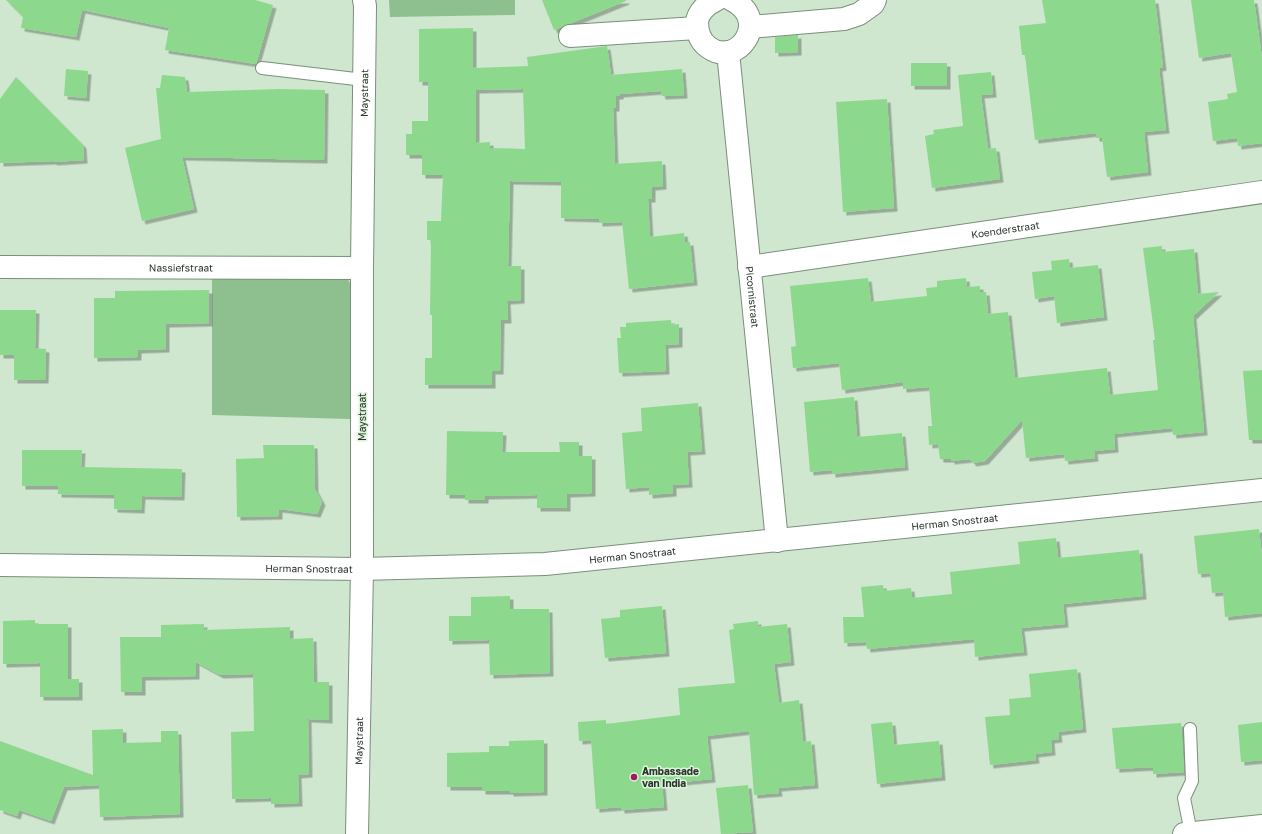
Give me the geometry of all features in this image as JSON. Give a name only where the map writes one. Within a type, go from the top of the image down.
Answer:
[{"type":"street","name":"Maystraat","points":[[357,834],[362,569],[364,0]]},
{"type":"street","points":[[716,0],[707,5],[701,11],[697,28],[699,36],[704,44],[711,49],[720,52],[728,52],[737,49],[744,43],[748,36],[750,18],[746,10],[740,4],[732,0]]},
{"type":"street","points":[[750,27],[844,19],[859,14],[873,4],[875,0]]},
{"type":"street","points":[[570,36],[697,28]]},
{"type":"street","name":"Picornistraat","points":[[728,52],[777,541]]},
{"type":"street","name":"Koenderstraat","points":[[749,267],[1262,192]]},
{"type":"street","name":"Nassiefstraat","points":[[0,267],[362,268]]},
{"type":"street","name":"Herman Snostraat","points":[[0,565],[362,569],[544,564],[1262,490]]},
{"type":"street","points":[[1187,834],[1262,826]]},
{"type":"lane","points":[[262,68],[364,80]]},
{"type":"lane","points":[[1187,834],[1184,798],[1192,781],[1190,729]]},
{"type":"green space","points":[[389,0],[515,0],[515,15],[390,17]]},
{"type":"green space","points":[[212,276],[347,277],[350,283],[350,419],[212,415]]},
{"type":"building","points":[[6,0],[255,0],[273,5],[256,64],[165,50],[169,28],[82,10],[76,37],[21,28],[23,17]]},
{"type":"building","points":[[542,0],[626,0],[626,1],[554,30]]},
{"type":"building","points":[[1042,0],[1155,0],[1163,67],[1159,68],[1166,130],[1144,132],[1148,172],[1107,177],[1102,138],[1096,138],[1096,133],[1035,140],[1025,55],[1022,55],[1019,26],[1046,23]]},
{"type":"building","points":[[1191,0],[1254,0],[1262,58],[1262,143],[1238,146],[1237,138],[1213,141],[1208,102],[1228,99],[1227,94],[1237,92],[1231,53],[1199,58]]},
{"type":"building","points":[[473,28],[473,68],[528,66],[527,57],[607,46],[611,75],[682,69],[684,95],[662,96],[661,91],[620,94],[620,96],[616,96],[616,108],[613,108],[615,164],[662,161],[663,186],[652,187],[652,199],[648,199],[650,237],[684,233],[685,242],[690,242],[694,282],[629,289],[622,222],[599,223],[599,219],[561,218],[561,182],[510,181],[508,266],[521,266],[521,300],[507,301],[508,320],[501,320],[500,371],[492,371],[492,385],[425,385],[425,358],[432,358],[432,315],[430,315],[431,240],[427,240],[427,221],[441,221],[443,175],[422,175],[422,155],[406,155],[406,134],[412,134],[412,121],[428,121],[428,82],[419,82],[419,29]],"holes":[[[523,89],[525,149],[490,148],[490,142],[476,143],[476,90]]]},
{"type":"building","points":[[798,35],[798,52],[775,53],[775,37]]},
{"type":"building","points":[[911,63],[947,63],[947,86],[911,86]]},
{"type":"building","points":[[66,69],[88,71],[86,98],[64,96]]},
{"type":"building","points":[[991,72],[993,94],[981,95],[988,149],[996,148],[1000,179],[932,188],[925,136],[934,134],[933,130],[963,126],[958,75]]},
{"type":"building","points":[[162,75],[185,77],[187,92],[280,89],[325,90],[324,160],[182,157],[194,209],[142,221],[125,148],[161,139],[156,88],[160,88]]},
{"type":"building","points":[[16,77],[83,145],[84,160],[0,163],[0,99]]},
{"type":"building","points":[[887,99],[894,208],[843,212],[836,102]]},
{"type":"building","points":[[1162,246],[1162,252],[1194,249],[1198,294],[1219,292],[1193,316],[1204,432],[1173,435],[1172,428],[1114,434],[1115,449],[1094,451],[1095,458],[1065,461],[1064,454],[1026,458],[1022,420],[985,461],[973,463],[970,459],[951,461],[951,459],[940,459],[938,444],[929,445],[928,426],[932,426],[929,387],[903,389],[903,382],[842,390],[839,363],[793,368],[791,347],[796,346],[790,286],[868,278],[871,302],[927,296],[926,288],[937,287],[937,281],[966,278],[967,287],[980,286],[980,292],[986,292],[988,314],[1008,312],[1015,378],[1107,368],[1110,395],[1158,390],[1153,340],[1155,340],[1143,248]]},
{"type":"building","points":[[1069,259],[1070,268],[1098,265],[1104,317],[1057,323],[1054,296],[1035,299],[1032,272],[1052,270],[1051,261]]},
{"type":"building","points":[[209,290],[209,323],[166,324],[166,349],[138,350],[138,357],[94,358],[94,298],[115,298],[115,291]]},
{"type":"building","points":[[0,310],[36,310],[35,348],[46,349],[45,380],[14,380],[14,355],[0,355]]},
{"type":"building","points":[[671,320],[671,325],[679,324],[679,344],[665,345],[666,371],[619,373],[617,338],[621,338],[620,327],[626,327],[626,323]]},
{"type":"building","points":[[1262,370],[1262,440],[1249,440],[1243,371]]},
{"type":"building","points":[[854,397],[857,437],[902,433],[905,467],[832,474],[832,470],[810,472],[804,402]]},
{"type":"building","points":[[698,403],[702,451],[687,452],[689,484],[673,485],[673,493],[649,495],[649,487],[626,489],[622,433],[642,431],[641,408]]},
{"type":"building","points":[[447,431],[503,432],[502,452],[560,452],[559,442],[579,442],[579,456],[592,456],[592,493],[567,494],[567,508],[537,508],[537,495],[485,496],[485,500],[465,500],[465,495],[446,495]]},
{"type":"building","points":[[263,445],[314,445],[315,489],[322,502],[317,514],[279,509],[279,516],[237,517],[236,459],[264,458]]},
{"type":"building","points":[[22,450],[82,450],[81,467],[182,469],[181,497],[142,496],[141,510],[114,509],[114,495],[58,494],[58,486],[22,486]]},
{"type":"building","points":[[1259,529],[1262,557],[1262,613],[1225,617],[1223,592],[1212,593],[1210,573],[1198,574],[1194,536]]},
{"type":"building","points":[[1056,538],[1058,558],[1139,550],[1143,596],[1063,604],[1065,624],[1021,628],[1024,652],[975,657],[974,639],[867,649],[866,642],[844,643],[843,617],[864,617],[861,587],[883,585],[884,591],[911,588],[912,598],[952,594],[950,572],[1020,564],[1018,542]]},
{"type":"building","points":[[510,596],[510,609],[549,609],[550,673],[490,675],[489,640],[449,641],[449,616],[471,616],[471,597]]},
{"type":"building","points":[[662,606],[666,653],[605,658],[601,619],[620,617],[620,610]]},
{"type":"building","points":[[35,620],[35,624],[68,624],[68,679],[79,679],[79,697],[40,697],[40,663],[3,664],[3,621]]},
{"type":"building","points":[[758,621],[758,627],[787,624],[791,662],[774,664],[779,703],[799,700],[803,742],[811,741],[815,785],[778,788],[779,793],[754,795],[749,731],[707,736],[712,779],[662,784],[664,807],[621,810],[621,807],[596,809],[591,740],[579,741],[578,722],[606,720],[606,724],[680,715],[678,688],[735,683],[729,630],[734,629],[733,624]]},
{"type":"building","points":[[204,624],[204,630],[290,627],[290,639],[313,638],[314,682],[329,682],[329,720],[308,719],[309,774],[298,775],[299,803],[271,804],[271,798],[232,799],[231,732],[254,731],[253,674],[220,675],[196,662],[196,676],[142,677],[142,692],[121,692],[120,637],[161,637],[161,625]]},
{"type":"building","points":[[1077,669],[1083,729],[1058,732],[1059,739],[1051,740],[1052,752],[1035,754],[1036,760],[990,765],[985,717],[1010,715],[1009,699],[1031,697],[1029,674]]},
{"type":"building","points":[[892,722],[894,745],[939,741],[942,777],[877,784],[871,724]]},
{"type":"building","points":[[1262,722],[1262,760],[1241,762],[1238,725]]},
{"type":"building","points":[[1181,723],[1184,772],[1153,774],[1153,767],[1116,769],[1112,728]]},
{"type":"building","points":[[123,729],[123,743],[161,742],[161,731],[178,731],[180,814],[100,817],[99,785],[64,787],[51,821],[19,810],[17,816],[0,810],[0,741],[93,775],[92,730]]},
{"type":"building","points":[[544,740],[544,792],[510,793],[510,791],[482,791],[482,787],[447,787],[447,753],[489,752],[489,746],[509,746],[509,741]]},
{"type":"building","points":[[748,785],[753,832],[721,834],[716,788]]},
{"type":"place","name":"Ambassade van India","points":[[634,777]]}]
